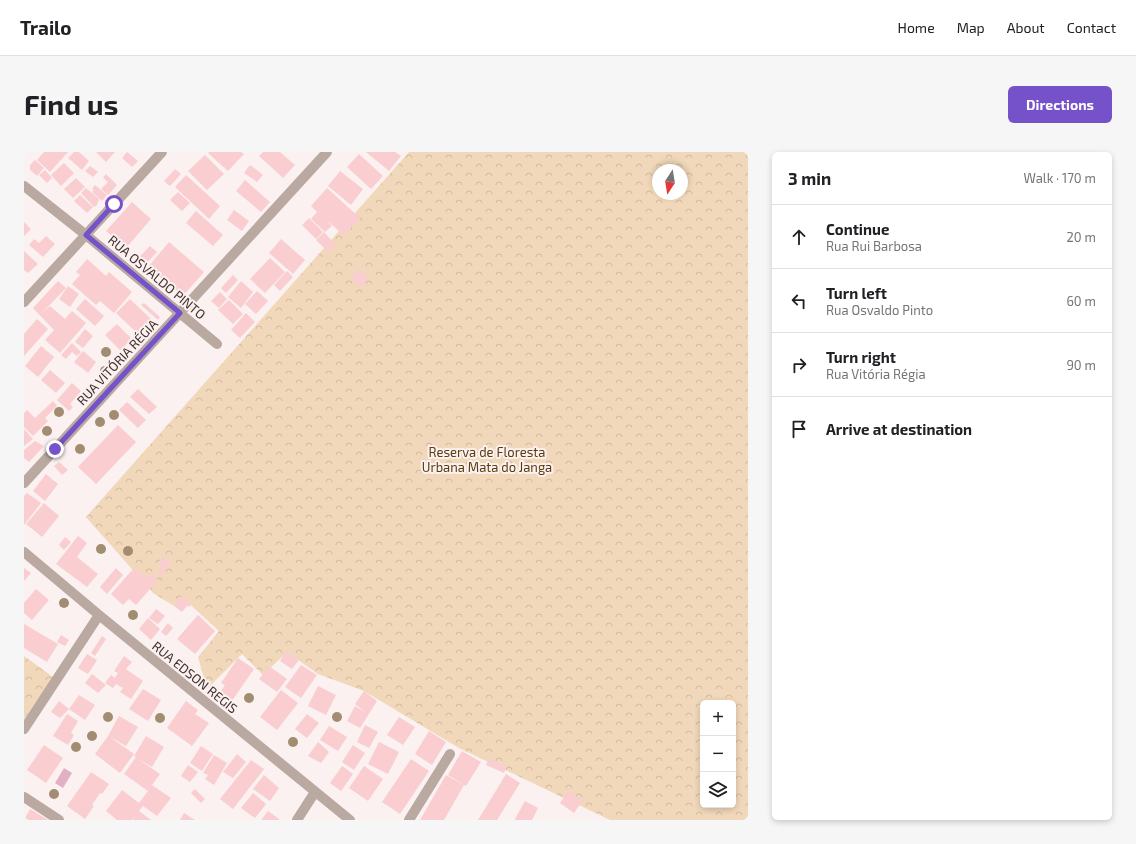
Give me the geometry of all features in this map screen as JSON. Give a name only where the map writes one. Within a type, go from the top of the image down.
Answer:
[{"type":"street","points":[[24,302],[162,152]]},
{"type":"street","name":"RUA VITÓRIA RÉGIA","points":[[24,483],[327,152]]},
{"type":"street","name":"RUA OSVALDO PINTO","points":[[24,186],[86,235],[217,344]]},
{"type":"street","name":"RUA EDSON REGIS","points":[[24,552],[98,615],[350,820]]},
{"type":"street","points":[[24,729],[98,615]]},
{"type":"street","points":[[409,820],[450,754]]},
{"type":"street","points":[[297,820],[316,792]]},
{"type":"street","points":[[24,797],[59,820]]},
{"type":"green space","name":"Reserva de Floresta Urbana Mata do Janga","points":[[409,152],[748,152],[748,820],[610,820],[459,748],[364,691],[318,674],[287,652],[263,675],[242,654],[207,689],[198,657],[219,631],[182,597],[174,606],[153,593],[86,517]]},
{"type":"green space","points":[[24,656],[53,677],[24,719]]},
{"type":"shaded area","points":[[64,768],[72,773],[63,788],[55,783]]},
{"type":"building","points":[[44,152],[68,152],[50,172],[37,160]]},
{"type":"building","points":[[74,152],[79,152],[89,161],[82,170],[68,158]]},
{"type":"building","points":[[96,152],[115,152],[106,162]]},
{"type":"building","points":[[127,152],[138,161],[132,167],[122,158]]},
{"type":"building","points":[[241,152],[244,154],[228,171],[208,153]]},
{"type":"building","points":[[263,152],[280,152],[295,165],[283,178],[259,156]]},
{"type":"building","points":[[366,152],[395,152],[401,156],[389,171]]},
{"type":"building","points":[[359,154],[383,176],[371,189],[347,167]]},
{"type":"building","points":[[205,155],[224,174],[207,190],[188,171]]},
{"type":"building","points":[[35,160],[44,168],[37,176],[30,170],[30,165]]},
{"type":"building","points":[[64,163],[74,173],[61,186],[51,175]]},
{"type":"building","points":[[250,165],[263,175],[257,182],[244,173]]},
{"type":"building","points":[[90,166],[98,172],[93,177],[85,171]]},
{"type":"building","points":[[175,169],[181,174],[170,186],[164,181]]},
{"type":"building","points":[[45,170],[52,178],[47,183],[39,175]]},
{"type":"building","points":[[340,171],[363,189],[351,205],[328,186]]},
{"type":"building","points":[[106,174],[117,185],[108,195],[101,189],[108,182],[103,178]]},
{"type":"building","points":[[186,175],[220,206],[209,219],[175,187]]},
{"type":"building","points":[[76,178],[85,187],[73,198],[64,189]]},
{"type":"building","points":[[245,180],[270,202],[261,212],[236,191]]},
{"type":"building","points":[[95,185],[107,195],[102,201],[92,192]]},
{"type":"building","points":[[86,188],[99,199],[97,205],[94,207],[81,193]]},
{"type":"building","points":[[327,188],[360,218],[344,236],[327,220],[332,226],[325,232],[311,219],[317,212],[311,206]]},
{"type":"building","points":[[178,192],[190,203],[182,211],[170,200]]},
{"type":"building","points":[[80,195],[93,207],[87,213],[74,201]]},
{"type":"building","points":[[132,202],[151,219],[126,248],[106,231]]},
{"type":"building","points":[[234,210],[249,221],[242,231],[227,220]]},
{"type":"building","points":[[196,211],[223,235],[213,246],[186,223]]},
{"type":"building","points":[[309,218],[323,232],[316,239],[302,225]]},
{"type":"building","points":[[24,222],[31,229],[24,236]]},
{"type":"building","points":[[324,232],[336,245],[328,252],[316,240]]},
{"type":"building","points":[[46,236],[55,244],[43,257],[29,245],[34,239],[39,243]]},
{"type":"building","points":[[281,239],[305,260],[293,274],[269,253]]},
{"type":"building","points":[[169,242],[204,272],[183,296],[148,267]]},
{"type":"building","points":[[150,246],[157,252],[145,265],[138,258]]},
{"type":"building","points":[[24,251],[38,264],[28,273],[24,270]]},
{"type":"building","points":[[270,258],[285,272],[265,293],[250,279]]},
{"type":"building","points":[[87,259],[106,276],[109,272],[132,292],[114,313],[100,301],[96,305],[72,284],[80,275],[76,272]]},
{"type":"building","points":[[358,269],[369,278],[361,287],[350,278]]},
{"type":"building","points":[[287,271],[293,277],[280,291],[274,285]]},
{"type":"building","points":[[233,275],[238,280],[226,293],[221,288]]},
{"type":"building","points":[[58,281],[66,288],[41,314],[50,306],[65,319],[72,311],[86,323],[60,353],[45,340],[54,330],[33,308]]},
{"type":"building","points":[[241,281],[253,292],[241,308],[228,297]]},
{"type":"building","points":[[68,286],[79,294],[70,307],[59,299]]},
{"type":"building","points":[[257,291],[268,301],[256,314],[245,304]]},
{"type":"building","points":[[220,292],[227,299],[219,308],[211,301]]},
{"type":"building","points":[[85,299],[104,316],[95,326],[76,309]]},
{"type":"building","points":[[130,299],[152,320],[138,334],[116,313]]},
{"type":"building","points":[[229,300],[243,314],[233,324],[218,310]]},
{"type":"building","points":[[144,303],[160,317],[158,320],[141,305]]},
{"type":"building","points":[[246,313],[255,322],[240,338],[231,330]]},
{"type":"building","points":[[37,319],[48,329],[24,356],[24,334]]},
{"type":"building","points":[[117,324],[132,339],[120,350],[105,335]]},
{"type":"building","points":[[85,329],[93,336],[83,348],[75,342]]},
{"type":"building","points":[[72,343],[81,352],[77,356],[72,352],[66,359],[61,355]]},
{"type":"building","points":[[41,346],[54,357],[38,377],[25,366]]},
{"type":"building","points":[[83,351],[96,362],[88,373],[74,362]]},
{"type":"building","points":[[50,370],[65,383],[56,393],[41,380]]},
{"type":"building","points":[[72,383],[81,391],[70,404],[73,407],[69,411],[57,400]]},
{"type":"building","points":[[138,389],[157,407],[149,414],[130,397]]},
{"type":"building","points":[[53,401],[57,406],[45,418],[48,421],[33,436],[24,427],[24,413],[27,410],[35,418]]},
{"type":"building","points":[[127,402],[146,420],[138,428],[119,410]]},
{"type":"building","points":[[118,425],[136,442],[96,484],[78,467]]},
{"type":"building","points":[[24,429],[33,439],[24,446]]},
{"type":"building","points":[[35,441],[44,446],[29,462],[24,458],[24,450]]},
{"type":"building","points":[[59,462],[68,470],[62,475],[54,466]]},
{"type":"building","points":[[46,474],[58,484],[45,501],[33,491]]},
{"type":"building","points":[[27,493],[41,503],[24,525],[24,496]]},
{"type":"building","points":[[44,503],[59,516],[42,537],[26,524]]},
{"type":"building","points":[[78,536],[87,543],[77,557],[98,574],[87,587],[56,564]]},
{"type":"building","points":[[65,537],[71,542],[64,550],[59,545]]},
{"type":"building","points":[[162,557],[170,562],[161,577],[157,575],[162,566],[158,564]]},
{"type":"building","points":[[24,568],[31,573],[24,581]]},
{"type":"building","points":[[116,568],[123,575],[107,594],[100,587]]},
{"type":"building","points":[[134,568],[146,578],[151,573],[158,580],[136,605],[129,599],[123,605],[111,594]]},
{"type":"building","points":[[36,589],[49,600],[32,620],[24,613],[24,603]]},
{"type":"building","points":[[181,596],[191,604],[182,612],[174,606]]},
{"type":"building","points":[[156,609],[165,616],[158,624],[149,618]]},
{"type":"building","points":[[198,615],[215,631],[195,654],[177,639]]},
{"type":"building","points":[[148,618],[160,629],[151,640],[139,629]]},
{"type":"building","points":[[168,623],[173,628],[166,636],[161,632]]},
{"type":"building","points":[[24,624],[58,644],[47,662],[24,648]]},
{"type":"building","points":[[61,635],[69,640],[65,646],[57,642]]},
{"type":"building","points":[[102,636],[106,639],[95,656],[91,653]]},
{"type":"building","points":[[286,651],[299,660],[292,669],[280,661]]},
{"type":"building","points":[[87,654],[97,660],[88,674],[78,668]]},
{"type":"building","points":[[124,656],[132,662],[126,669],[143,681],[131,699],[120,692],[123,688],[116,684],[113,688],[105,683],[111,675],[115,678],[118,673],[114,671]]},
{"type":"building","points":[[238,658],[254,669],[229,705],[217,697],[225,685],[221,683]]},
{"type":"building","points":[[301,665],[317,675],[301,698],[285,687]]},
{"type":"building","points":[[269,666],[287,679],[277,692],[259,679]]},
{"type":"building","points":[[92,674],[106,685],[98,693],[85,683]]},
{"type":"building","points":[[318,686],[336,695],[326,715],[308,706]]},
{"type":"building","points":[[143,689],[161,700],[148,721],[129,709]]},
{"type":"building","points":[[281,690],[298,703],[277,730],[260,717]]},
{"type":"building","points":[[364,691],[377,701],[360,728],[347,721],[355,706],[366,713],[355,704]]},
{"type":"building","points":[[79,695],[95,705],[85,720],[69,709]]},
{"type":"building","points":[[59,701],[69,709],[60,718],[51,712]]},
{"type":"building","points":[[186,701],[198,710],[195,714],[209,723],[192,746],[167,728]]},
{"type":"building","points":[[67,714],[78,721],[71,733],[74,735],[68,745],[53,736]]},
{"type":"building","points":[[307,714],[319,723],[307,738],[295,729]]},
{"type":"building","points":[[119,716],[138,727],[126,746],[110,737],[134,754],[120,773],[95,754],[108,736]]},
{"type":"building","points":[[399,717],[415,727],[403,745],[387,735]]},
{"type":"building","points":[[365,725],[378,732],[369,748],[357,742]]},
{"type":"building","points":[[329,726],[347,737],[338,751],[320,740]]},
{"type":"building","points":[[429,731],[446,742],[432,765],[415,754]]},
{"type":"building","points":[[146,736],[164,747],[152,767],[138,759],[160,774],[152,785],[171,798],[157,816],[143,806],[139,811],[151,820],[133,820],[135,816],[132,820],[117,820],[106,811],[122,790],[139,803],[148,791],[124,774],[136,757],[134,756]]},
{"type":"building","points":[[318,742],[329,752],[321,763],[308,756]]},
{"type":"building","points":[[379,742],[399,752],[388,774],[368,764]]},
{"type":"building","points":[[44,745],[63,758],[46,783],[27,770]]},
{"type":"building","points":[[353,745],[365,753],[354,770],[342,762]]},
{"type":"building","points":[[201,746],[213,754],[202,771],[190,763]]},
{"type":"building","points":[[462,751],[481,762],[466,786],[448,775]]},
{"type":"building","points":[[237,754],[246,762],[233,778],[223,772]]},
{"type":"building","points":[[214,755],[227,763],[214,785],[205,779],[208,775],[203,773]]},
{"type":"building","points":[[489,758],[507,766],[504,773],[486,765]]},
{"type":"building","points":[[411,759],[429,771],[400,814],[382,802]]},
{"type":"building","points":[[251,760],[264,769],[233,809],[220,799]]},
{"type":"building","points":[[188,765],[198,772],[190,782],[181,776]]},
{"type":"building","points":[[342,766],[353,774],[341,791],[330,783]]},
{"type":"building","points":[[364,766],[383,779],[368,801],[349,788]]},
{"type":"building","points":[[91,772],[109,784],[102,794],[100,793],[92,805],[94,806],[85,819],[67,806]]},
{"type":"building","points":[[506,774],[520,783],[497,820],[478,820]]},
{"type":"building","points":[[264,775],[279,788],[270,801],[253,789]]},
{"type":"building","points":[[446,775],[464,785],[444,820],[420,820]]},
{"type":"building","points":[[195,789],[205,799],[201,803],[191,793]]},
{"type":"building","points":[[568,791],[583,800],[574,813],[560,803]]},
{"type":"building","points":[[253,793],[266,804],[255,818],[241,808]]},
{"type":"building","points":[[525,801],[538,808],[532,820],[516,820],[515,819]]},
{"type":"building","points":[[30,809],[48,820],[24,820]]},
{"type":"building","points":[[268,811],[279,819],[279,820],[261,820]]},
{"type":"building","points":[[184,813],[195,820],[180,820]]},
{"type":"route","points":[[55,449],[180,313],[86,235],[114,204]]}]
